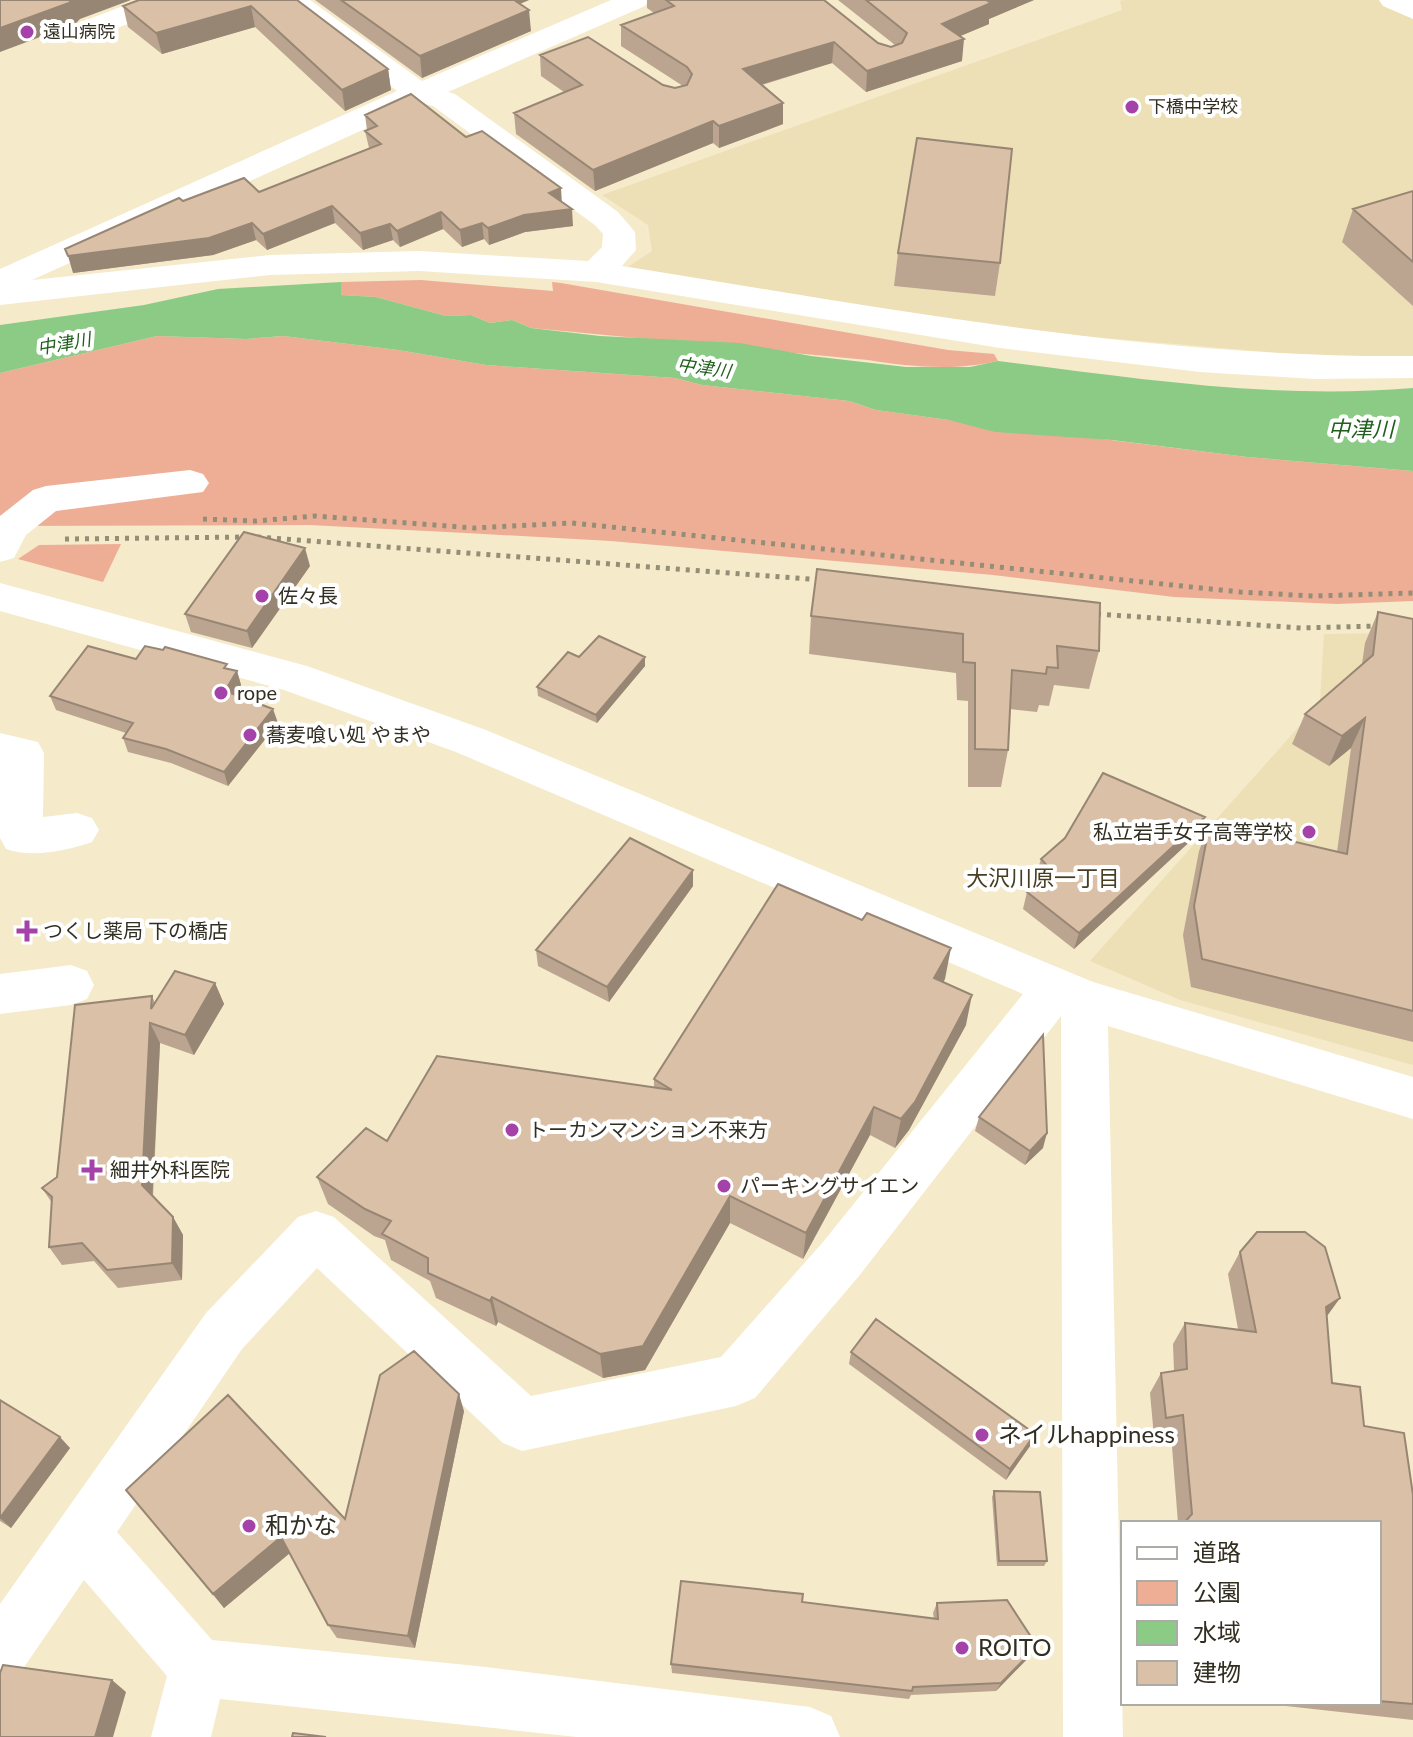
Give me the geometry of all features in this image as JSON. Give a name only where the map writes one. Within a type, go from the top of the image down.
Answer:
[{"type":"street","points":[[91,28],[166,0]]},
{"type":"street","points":[[292,0],[419,93],[444,100],[607,219],[619,232],[619,250],[596,272]]},
{"type":"street","points":[[0,282],[419,93],[635,0]]},
{"type":"street","points":[[1393,0],[1413,10]]},
{"type":"street","points":[[569,29],[595,46]]},
{"type":"street","points":[[0,294],[270,265],[419,261],[596,272],[985,334],[1200,361],[1315,368],[1413,367]]},
{"type":"street","points":[[0,548],[11,527],[46,499],[190,501]]},
{"type":"street","points":[[0,597],[293,677],[471,741],[1070,992],[1413,1098]]},
{"type":"street","points":[[0,749],[23,753],[21,837],[77,830]]},
{"type":"street","points":[[0,994],[71,985]]},
{"type":"street","points":[[0,1653],[224,1331],[316,1234],[522,1424],[736,1380],[1070,992]]},
{"type":"street","points":[[1070,992],[1093,1737]]},
{"type":"street","points":[[81,1534],[198,1668],[477,1695],[810,1737]]},
{"type":"street","points":[[181,1737],[198,1668]]},
{"type":"path","points":[[190,501],[256,521],[315,516],[474,528],[572,523],[1240,592],[1313,596],[1413,593]]},
{"type":"path","points":[[63,539],[275,537],[831,581]]},
{"type":"path","points":[[1093,613],[1301,628],[1392,626]]},
{"type":"shaded area","name":"下橋中学校","points":[[1378,0],[1413,18],[1413,357],[1327,357],[1023,331],[628,267],[652,251],[648,225],[602,195],[1122,10],[1120,1]]},
{"type":"shaded area","name":"私立岩手女子高等学校","points":[[1413,633],[1413,1065],[1180,1000],[1090,961],[1320,703],[1324,634]]},
{"type":"green space","points":[[421,280],[553,291],[552,282],[561,283],[948,350],[994,354],[998,361],[966,366],[917,366],[531,328],[512,320],[490,323],[471,315],[446,316],[376,297],[340,295],[341,282]]},
{"type":"green space","points":[[157,336],[246,339],[283,336],[398,350],[486,365],[675,378],[702,385],[849,401],[876,410],[949,420],[1247,457],[1413,471],[1413,601],[1337,604],[1174,597],[993,575],[611,541],[466,533],[309,525],[0,526],[0,373]]},
{"type":"green space","points":[[121,544],[103,582],[18,559],[39,545]]},
{"type":"water","name":"中津川","points":[[341,282],[341,295],[376,297],[446,316],[471,315],[490,323],[512,320],[531,328],[600,336],[740,343],[811,356],[906,367],[970,367],[998,361],[1257,389],[1361,391],[1413,388],[1413,471],[1247,457],[1112,440],[995,432],[949,420],[876,410],[849,401],[702,385],[675,378],[486,365],[398,350],[283,336],[246,339],[157,336],[0,373],[0,325],[144,305],[218,289]]},
{"type":"building","points":[[0,0],[72,0],[0,28]]},
{"type":"building","points":[[139,0],[297,0],[388,69],[342,90],[251,6],[156,33],[123,6]]},
{"type":"building","points":[[341,0],[514,0],[529,10],[420,56]]},
{"type":"building","points":[[666,0],[824,0],[878,43],[891,47],[902,43],[907,33],[866,0],[986,0],[991,3],[942,24],[964,39],[867,71],[834,42],[743,69],[783,103],[719,126],[713,121],[593,170],[514,113],[582,85],[540,55],[588,37],[663,85],[675,88],[687,85],[692,74],[687,67],[621,25],[674,6]]},
{"type":"building","points":[[411,94],[466,137],[482,131],[561,188],[549,193],[572,209],[524,215],[488,228],[482,223],[460,230],[441,212],[397,231],[390,224],[360,233],[332,206],[263,234],[252,223],[209,238],[68,256],[65,249],[179,198],[183,201],[244,178],[259,192],[381,144],[365,131],[377,126],[365,115]]},
{"type":"building","points":[[917,138],[1012,149],[1000,263],[898,253]]},
{"type":"building","points":[[1413,191],[1413,262],[1353,209]]},
{"type":"building","points":[[244,532],[305,548],[247,631],[185,614]]},
{"type":"building","points":[[817,569],[1100,603],[1099,651],[1057,646],[1058,668],[1047,667],[1046,674],[1012,670],[1008,750],[975,749],[975,663],[963,662],[963,634],[811,616]]},
{"type":"building","points":[[1378,612],[1413,619],[1413,1011],[1202,959],[1194,906],[1210,822],[1347,854],[1365,718],[1342,736],[1305,714],[1373,655]]},
{"type":"building","points":[[599,636],[645,657],[596,715],[537,687],[568,652],[579,657]]},
{"type":"building","points":[[88,646],[136,659],[145,646],[163,650],[165,647],[227,664],[224,668],[237,671],[225,691],[273,709],[224,772],[166,749],[123,738],[133,723],[50,696]]},
{"type":"building","points":[[1103,773],[1205,817],[1079,933],[1027,892],[1053,872],[1041,859],[1065,838]]},
{"type":"building","points":[[630,838],[693,870],[607,987],[536,950]]},
{"type":"building","points":[[778,884],[862,920],[867,913],[951,948],[934,978],[972,995],[915,1102],[901,1119],[874,1107],[806,1233],[730,1196],[643,1346],[600,1354],[492,1297],[490,1301],[428,1273],[428,1258],[382,1234],[391,1221],[365,1209],[317,1177],[366,1128],[387,1141],[437,1056],[672,1090],[654,1079]]},
{"type":"building","points":[[175,971],[215,983],[185,1035],[150,1023],[142,1185],[173,1217],[172,1263],[107,1270],[82,1243],[49,1247],[52,1197],[42,1188],[57,1177],[75,1005],[152,996],[151,1009]]},
{"type":"building","points":[[1043,1035],[1047,1133],[1030,1151],[979,1117]]},
{"type":"building","points":[[1257,1232],[1305,1232],[1325,1247],[1340,1298],[1326,1307],[1332,1383],[1360,1387],[1364,1426],[1404,1433],[1413,1495],[1413,1704],[1381,1701],[1381,1521],[1186,1521],[1192,1514],[1183,1415],[1166,1418],[1161,1373],[1187,1369],[1185,1323],[1256,1332],[1240,1252]]},
{"type":"building","points":[[876,1319],[1035,1434],[1010,1469],[851,1352]]},
{"type":"building","points":[[414,1351],[459,1394],[408,1636],[328,1625],[281,1537],[213,1594],[126,1490],[228,1395],[345,1519],[380,1375]]},
{"type":"building","points":[[0,1400],[60,1437],[0,1518]]},
{"type":"building","points":[[994,1491],[1040,1492],[1047,1561],[999,1561]]},
{"type":"building","points":[[681,1581],[803,1594],[802,1602],[938,1619],[937,1603],[1007,1600],[1037,1646],[1001,1683],[913,1687],[912,1691],[671,1664]]},
{"type":"building","points":[[3,1665],[112,1680],[95,1737],[0,1737],[0,1673]]},
{"type":"building","points":[[293,1733],[326,1737],[292,1737]]},
{"type":"place","name":"遠山病院","points":[[27,32]]},
{"type":"place","name":"下橋中学校","points":[[1132,107]]},
{"type":"place","name":"佐々長","points":[[262,596]]},
{"type":"place","name":"rope","points":[[221,693]]},
{"type":"place","name":"蕎麦喰い処 やまや","points":[[250,735]]},
{"type":"place","name":"私立岩手女子高等学校","points":[[1309,832]]},
{"type":"place","name":"つくし薬局 下の橋店","points":[[27,931]]},
{"type":"place","name":"トーカンマンション不来方","points":[[512,1130]]},
{"type":"place","name":"細井外科医院","points":[[92,1170]]},
{"type":"place","name":"パーキングサイエン","points":[[724,1186]]},
{"type":"place","name":"ネイルhappiness","points":[[982,1435]]},
{"type":"place","name":"和かな","points":[[249,1526]]},
{"type":"place","name":"ROITO","points":[[962,1648]]},
{"type":"district","name":"大沢川原一丁目","points":[[1043,878]]}]
